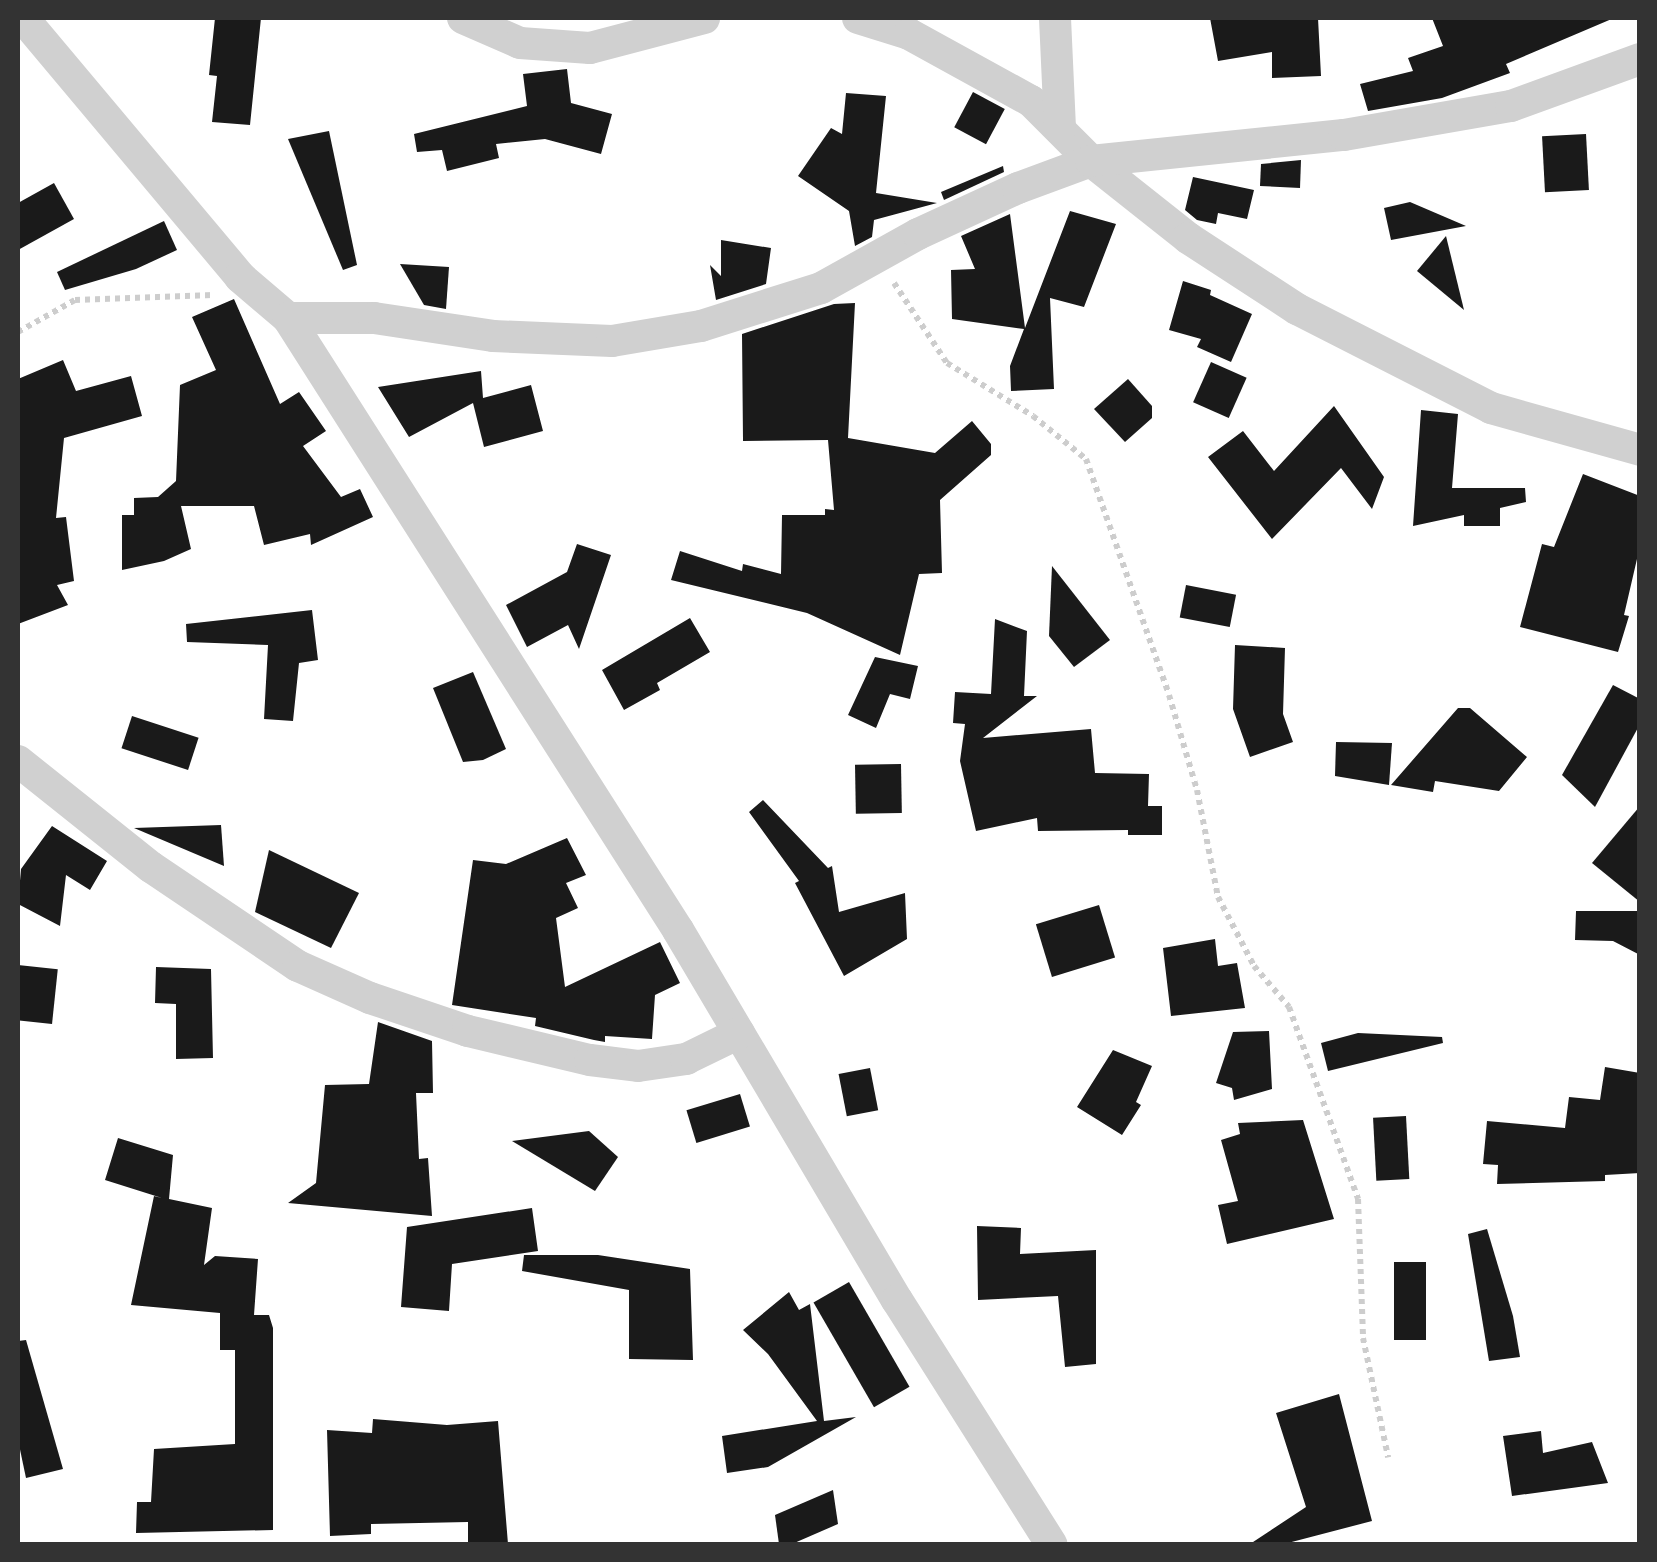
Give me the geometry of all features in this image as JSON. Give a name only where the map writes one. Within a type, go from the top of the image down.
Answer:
[{"type":"street","points":[[23,18],[240,277],[288,318],[739,1033],[897,1300],[1051,1544]]},
{"type":"street","points":[[462,18],[520,43],[590,48],[704,18]]},
{"type":"street","points":[[858,18],[909,34],[1031,101],[1092,161],[1188,238],[1297,308],[1491,408],[1640,450]]},
{"type":"street","points":[[1055,18],[1060,130]]},
{"type":"street","points":[[288,318],[374,318],[493,336],[612,342],[701,326],[821,288],[1018,188],[1092,161],[1344,135],[1512,106],[1640,59]]},
{"type":"street","points":[[18,761],[151,868],[298,966],[370,998],[468,1031],[590,1060],[638,1066],[686,1059],[739,1033]]},
{"type":"path","points":[[878,257],[947,363],[1034,416],[1086,458],[1170,695],[1197,790],[1218,897],[1254,966],[1289,1007],[1358,1199],[1363,1338],[1388,1457]]},
{"type":"path","points":[[18,332],[74,300],[215,295],[240,277]]},
{"type":"building","points":[[215,18],[261,18],[250,125],[212,122],[217,76],[209,75]]},
{"type":"building","points":[[1210,18],[1318,18],[1321,76],[1272,78],[1272,52],[1218,61]]},
{"type":"building","points":[[1432,18],[1614,18],[1506,64],[1510,73],[1442,98],[1368,111],[1360,84],[1413,71],[1408,58],[1443,46]]},
{"type":"building","points":[[567,69],[571,103],[612,114],[601,154],[545,139],[496,144],[499,158],[447,171],[442,150],[417,152],[414,134],[527,106],[523,74]]},
{"type":"building","points":[[973,92],[1005,109],[986,144],[954,127]]},
{"type":"building","points":[[846,93],[886,96],[876,193],[937,203],[874,220],[872,237],[855,246],[849,211],[798,176],[831,128],[842,134]]},
{"type":"building","points":[[329,131],[357,265],[343,270],[288,139]]},
{"type":"building","points":[[1586,134],[1589,190],[1545,192],[1542,136]]},
{"type":"building","points":[[1301,160],[1300,188],[1260,186],[1261,164]]},
{"type":"building","points":[[1003,166],[1004,172],[944,200],[941,192]]},
{"type":"building","points":[[1193,177],[1254,190],[1247,219],[1218,213],[1216,224],[1197,220],[1185,210]]},
{"type":"building","points":[[54,183],[74,219],[18,250],[18,203]]},
{"type":"building","points":[[1410,202],[1466,226],[1391,240],[1384,208]]},
{"type":"building","points":[[1070,211],[1116,224],[1084,307],[1050,298],[1054,389],[1011,391],[1010,366],[1024,329],[952,319],[951,270],[975,269],[961,236],[1010,214],[1025,328]]},
{"type":"building","points":[[164,221],[177,250],[136,269],[65,290],[57,272]]},
{"type":"building","points":[[1446,236],[1464,310],[1417,271]]},
{"type":"building","points":[[721,240],[771,248],[766,284],[716,300],[710,265],[721,276]]},
{"type":"building","points":[[400,264],[449,267],[446,309],[424,305]]},
{"type":"building","points":[[1183,281],[1211,290],[1210,295],[1252,314],[1231,362],[1197,347],[1201,339],[1169,330]]},
{"type":"building","points":[[234,299],[280,404],[299,392],[326,431],[303,446],[341,497],[360,489],[373,517],[311,545],[310,534],[264,545],[254,506],[181,506],[191,549],[164,561],[122,570],[122,515],[134,515],[134,498],[158,497],[176,481],[180,385],[216,370],[192,317]]},
{"type":"building","points":[[855,303],[848,438],[935,453],[972,421],[991,444],[991,455],[940,500],[942,573],[919,574],[900,655],[807,613],[671,580],[680,551],[742,571],[743,564],[781,574],[782,515],[825,515],[825,509],[834,510],[828,440],[743,441],[742,334],[834,304]]},
{"type":"building","points":[[63,360],[76,391],[131,376],[142,416],[64,438],[56,518],[66,517],[74,581],[57,585],[68,605],[18,624],[18,379]]},
{"type":"building","points":[[1211,362],[1247,378],[1229,418],[1193,402]]},
{"type":"building","points":[[481,371],[483,398],[531,385],[543,431],[484,447],[473,403],[409,437],[378,387]]},
{"type":"building","points":[[1128,379],[1152,406],[1152,418],[1125,442],[1094,409]]},
{"type":"building","points":[[1334,406],[1384,477],[1372,509],[1341,468],[1272,539],[1208,457],[1243,431],[1274,471]]},
{"type":"building","points":[[1421,410],[1458,414],[1452,488],[1525,488],[1526,502],[1500,508],[1500,526],[1464,526],[1464,515],[1413,526]]},
{"type":"building","points":[[1583,474],[1640,496],[1640,546],[1624,615],[1629,616],[1618,652],[1520,627],[1542,544],[1554,547]]},
{"type":"building","points":[[577,544],[611,555],[579,649],[568,625],[527,647],[506,605],[567,572]]},
{"type":"building","points":[[1052,566],[1110,640],[1074,667],[1049,636]]},
{"type":"building","points":[[1186,585],[1236,595],[1230,627],[1180,617]]},
{"type":"building","points":[[312,610],[318,660],[299,663],[293,721],[264,719],[268,645],[187,642],[186,624]]},
{"type":"building","points":[[690,618],[710,652],[657,683],[660,690],[624,710],[602,670]]},
{"type":"building","points":[[995,619],[1027,631],[1024,696],[1037,696],[983,738],[1091,729],[1095,773],[1149,774],[1148,806],[1162,806],[1162,835],[1128,835],[1128,830],[1038,831],[1037,818],[976,831],[960,761],[965,724],[953,723],[955,692],[991,694]]},
{"type":"building","points":[[1235,645],[1285,648],[1283,714],[1293,742],[1250,757],[1233,709]]},
{"type":"building","points":[[875,657],[918,666],[910,699],[890,694],[876,728],[848,715]]},
{"type":"building","points":[[473,672],[506,749],[483,760],[463,762],[433,688]]},
{"type":"building","points":[[1613,685],[1640,699],[1640,724],[1595,807],[1562,775]]},
{"type":"building","points":[[1458,708],[1470,708],[1527,757],[1499,791],[1435,781],[1433,792],[1391,785]]},
{"type":"building","points":[[132,716],[199,738],[188,770],[121,748]]},
{"type":"building","points":[[1336,742],[1392,743],[1389,785],[1335,776]]},
{"type":"building","points":[[901,764],[902,813],[856,814],[855,765]]},
{"type":"building","points":[[763,800],[828,868],[832,866],[839,912],[905,893],[907,939],[844,976],[795,883],[799,881],[749,812]]},
{"type":"building","points":[[1640,806],[1640,902],[1592,863]]},
{"type":"building","points":[[221,825],[224,866],[134,828]]},
{"type":"building","points":[[52,826],[107,861],[90,890],[66,875],[60,926],[18,904],[21,869]]},
{"type":"building","points":[[567,838],[586,875],[566,883],[578,908],[556,918],[565,987],[660,942],[680,983],[655,995],[652,1039],[605,1036],[605,1042],[535,1026],[536,1018],[452,1005],[473,860],[506,864]]},
{"type":"building","points":[[269,850],[359,893],[331,948],[255,912]]},
{"type":"building","points":[[1099,905],[1115,958],[1052,977],[1036,924]]},
{"type":"building","points":[[1576,911],[1640,911],[1640,955],[1613,941],[1575,940]]},
{"type":"building","points":[[1215,939],[1218,966],[1237,963],[1245,1008],[1171,1016],[1163,948]]},
{"type":"building","points":[[18,965],[58,969],[52,1024],[18,1020]]},
{"type":"building","points":[[156,967],[211,969],[213,1058],[176,1059],[176,1004],[155,1003]]},
{"type":"building","points":[[378,1022],[432,1041],[433,1093],[416,1093],[419,1159],[428,1158],[432,1216],[288,1203],[316,1183],[325,1085],[369,1084]]},
{"type":"building","points":[[1269,1031],[1272,1089],[1234,1100],[1232,1088],[1216,1083],[1233,1032]]},
{"type":"building","points":[[1358,1033],[1442,1037],[1443,1043],[1328,1071],[1321,1043]]},
{"type":"building","points":[[1113,1050],[1152,1066],[1136,1102],[1141,1105],[1122,1135],[1077,1107]]},
{"type":"building","points":[[1605,1067],[1640,1073],[1640,1173],[1605,1175],[1605,1181],[1497,1184],[1498,1165],[1483,1164],[1487,1121],[1565,1128],[1569,1097],[1600,1100]]},
{"type":"building","points":[[870,1068],[878,1110],[847,1116],[839,1074]]},
{"type":"building","points":[[740,1094],[750,1127],[696,1143],[686,1110]]},
{"type":"building","points":[[1406,1116],[1409,1179],[1376,1181],[1373,1118]]},
{"type":"building","points":[[1303,1120],[1334,1219],[1227,1244],[1218,1205],[1238,1201],[1221,1140],[1240,1134],[1238,1123]]},
{"type":"building","points":[[589,1131],[618,1157],[595,1191],[512,1141]]},
{"type":"building","points":[[118,1138],[173,1155],[169,1199],[212,1208],[204,1265],[215,1256],[258,1259],[254,1315],[269,1315],[273,1328],[273,1530],[136,1533],[137,1502],[151,1502],[154,1449],[235,1444],[235,1350],[220,1350],[220,1313],[131,1305],[154,1196],[162,1198],[105,1180]]},
{"type":"building","points":[[532,1208],[538,1251],[452,1264],[449,1311],[401,1307],[407,1227]]},
{"type":"building","points":[[977,1226],[1021,1228],[1020,1254],[1096,1250],[1096,1364],[1065,1367],[1058,1296],[978,1300]]},
{"type":"building","points":[[1487,1229],[1513,1316],[1520,1357],[1489,1361],[1468,1234]]},
{"type":"building","points":[[524,1255],[598,1255],[690,1269],[693,1360],[629,1359],[629,1290],[522,1271]]},
{"type":"building","points":[[1394,1262],[1426,1262],[1426,1340],[1394,1340]]},
{"type":"building","points":[[849,1282],[909,1387],[874,1407],[813,1302]]},
{"type":"building","points":[[789,1292],[799,1310],[810,1304],[824,1421],[856,1417],[768,1467],[727,1473],[722,1436],[817,1421],[768,1354],[743,1330]]},
{"type":"building","points":[[26,1340],[63,1469],[26,1478],[18,1440],[18,1341]]},
{"type":"building","points":[[1339,1394],[1372,1521],[1284,1544],[1250,1544],[1306,1507],[1276,1413]]},
{"type":"building","points":[[373,1419],[447,1425],[498,1421],[508,1544],[468,1544],[468,1522],[371,1524],[371,1534],[330,1536],[327,1430],[372,1433]]},
{"type":"building","points":[[1541,1431],[1543,1453],[1592,1442],[1608,1483],[1512,1496],[1503,1436]]},
{"type":"building","points":[[833,1490],[838,1524],[792,1544],[779,1544],[775,1515]]}]
